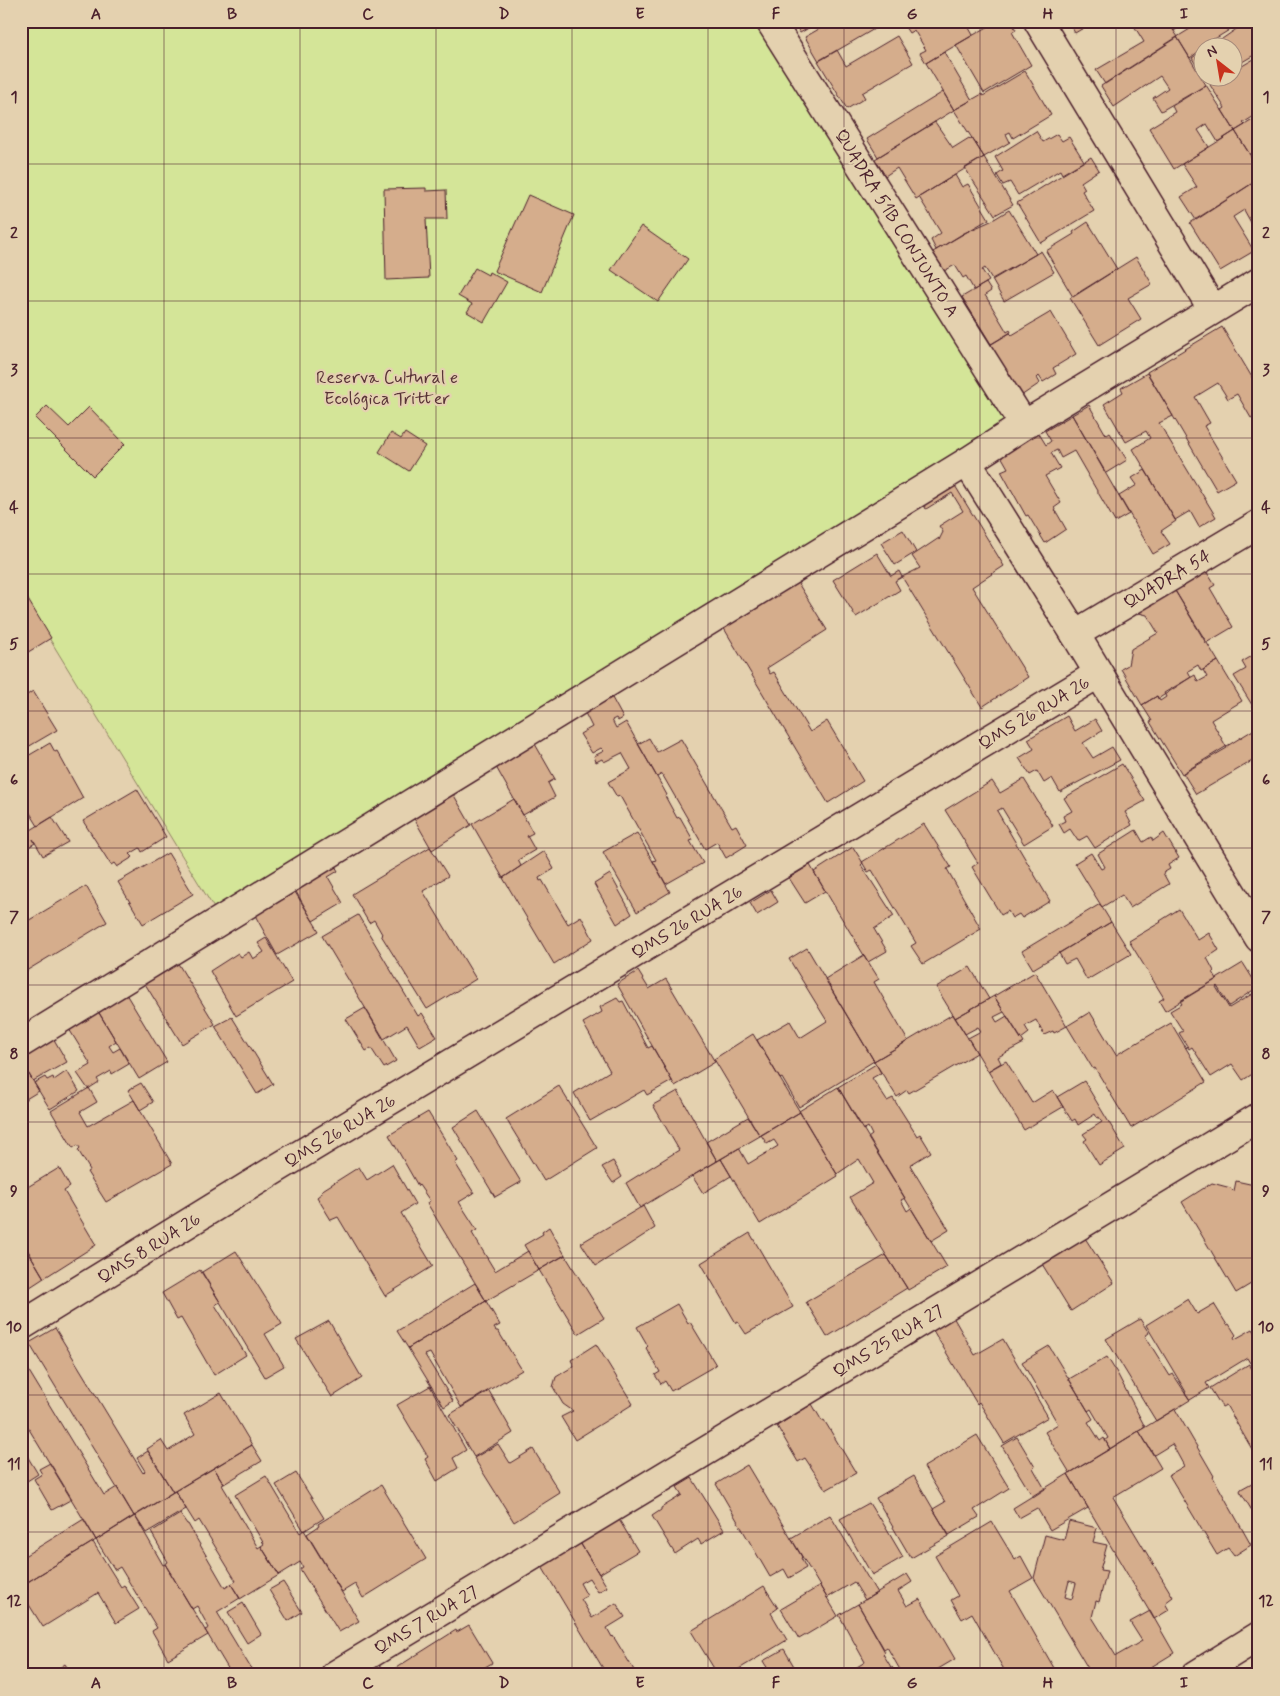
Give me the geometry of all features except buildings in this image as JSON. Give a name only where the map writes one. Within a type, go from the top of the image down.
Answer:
[{"type":"street","name":"QUADRA 51B CONJUNTO A","points":[[770,21],[1024,425]]},
{"type":"street","points":[[1038,21],[1213,310]]},
{"type":"street","points":[[23,1038],[1259,282]]},
{"type":"street","points":[[967,462],[1075,634],[1259,938]]},
{"type":"street","name":"QUADRA 54","points":[[1075,634],[1259,524]]},
{"type":"street","name":"QMS 26 RUA 26","points":[[276,1169],[1098,674]]},
{"type":"street","name":"QMS 25 RUA 27","points":[[516,1565],[1259,1117]]},
{"type":"street","name":"QMS 8 RUA 26","points":[[21,1326],[276,1169]]},
{"type":"street","name":"QMS 7 RUA 27","points":[[335,1675],[516,1565]]},
{"type":"street","points":[[1196,1675],[1259,1636]]},
{"type":"green space","name":"Reserva Cultural e Ecológica Tritter","points":[[21,21],[771,21],[1017,423],[220,918],[21,592]]}]
